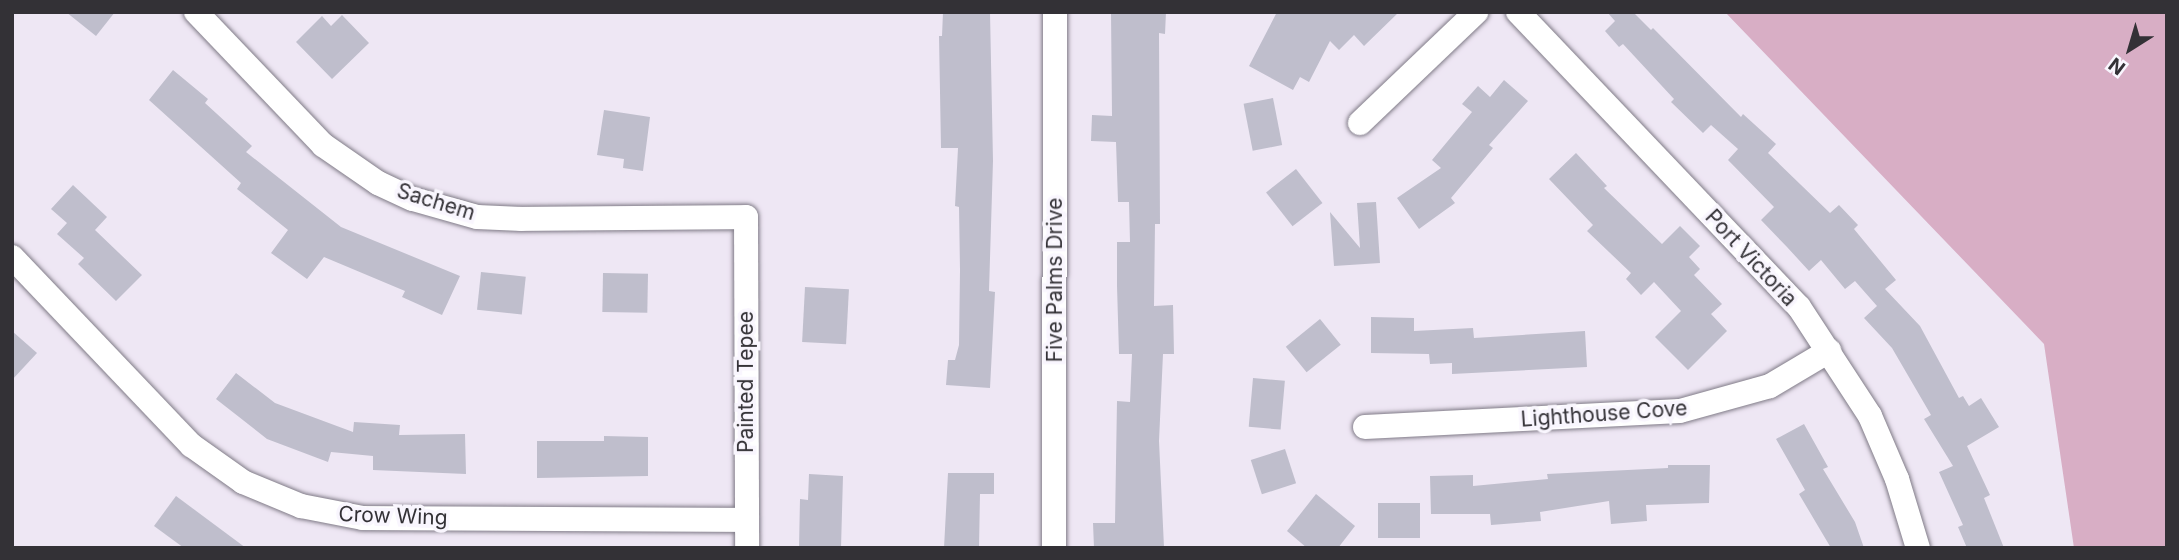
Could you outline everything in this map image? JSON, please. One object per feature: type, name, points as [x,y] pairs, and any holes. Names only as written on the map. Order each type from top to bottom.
[{"type":"street","name":"Sachem","points":[[196,12],[323,145],[378,183],[413,199],[477,217],[746,217]]},
{"type":"street","name":"Five Palms Drive","points":[[1054,548],[1055,12]]},
{"type":"street","points":[[1360,123],[1476,12]]},
{"type":"street","name":"Port Victoria","points":[[1518,12],[1799,307],[1870,416],[1897,479],[1918,548]]},
{"type":"street","name":"Painted Tepee","points":[[746,217],[747,548]]},
{"type":"street","name":"Crow Wing","points":[[12,257],[191,446],[243,482],[291,503],[363,518],[747,520]]},
{"type":"street","name":"Lighthouse Cove","points":[[1365,427],[1680,411],[1770,386],[1829,351]]},
{"type":"shaded area","points":[[1725,12],[2167,12],[2167,548],[2074,548],[2044,344]]},
{"type":"building","points":[[66,12],[115,12],[96,36]]},
{"type":"building","points":[[943,12],[990,12],[993,161],[989,291],[995,292],[990,388],[946,385],[948,360],[955,360],[959,345],[960,270],[959,207],[955,206],[958,148],[941,148],[939,36],[942,36]]},
{"type":"building","points":[[1111,12],[1166,12],[1165,34],[1159,33],[1160,224],[1155,224],[1154,306],[1173,305],[1174,354],[1163,354],[1159,441],[1164,547],[1094,548],[1093,523],[1115,523],[1117,401],[1130,402],[1132,354],[1119,354],[1117,286],[1117,242],[1130,242],[1129,202],[1118,202],[1116,142],[1091,141],[1092,115],[1112,116]]},
{"type":"building","points":[[1277,12],[1399,12],[1364,46],[1354,35],[1339,50],[1330,41],[1309,82],[1300,77],[1293,90],[1249,66]]},
{"type":"building","points":[[1607,12],[1633,12],[1651,30],[1653,28],[1741,117],[1743,114],[1776,144],[1768,153],[1830,213],[1839,205],[1858,225],[1854,229],[1896,280],[1885,289],[1920,326],[1959,398],[1963,396],[1969,406],[1981,398],[1999,427],[1967,446],[1990,495],[1984,498],[2004,548],[1967,548],[1958,527],[1963,525],[1939,472],[1953,466],[1924,419],[1931,415],[1892,348],[1864,318],[1877,306],[1855,281],[1845,289],[1821,260],[1809,271],[1761,220],[1774,207],[1728,160],[1738,149],[1711,125],[1703,133],[1671,102],[1674,99],[1623,44],[1619,47],[1605,31],[1615,21]]},
{"type":"building","points":[[342,15],[369,43],[332,79],[296,42],[322,16],[331,26]]},
{"type":"building","points":[[173,70],[208,99],[205,103],[252,146],[246,152],[341,227],[460,276],[442,315],[402,297],[405,291],[324,257],[307,279],[271,253],[288,230],[237,189],[241,183],[149,100]]},
{"type":"building","points":[[1504,80],[1528,101],[1489,145],[1493,148],[1451,198],[1455,203],[1419,229],[1397,198],[1441,168],[1432,160],[1472,112],[1462,104],[1478,86],[1490,97]]},
{"type":"building","points":[[1273,98],[1282,145],[1253,151],[1244,104]]},
{"type":"building","points":[[604,110],[650,117],[643,171],[623,168],[624,159],[597,155]]},
{"type":"building","points":[[1576,153],[1607,186],[1604,188],[1662,244],[1680,226],[1700,246],[1689,257],[1700,269],[1694,275],[1722,304],[1711,314],[1727,331],[1688,370],[1655,337],[1681,311],[1654,282],[1641,295],[1626,279],[1631,273],[1587,231],[1593,225],[1549,179]]},
{"type":"building","points":[[1296,169],[1322,203],[1293,226],[1266,192]]},
{"type":"building","points":[[73,185],[107,217],[95,230],[142,275],[116,301],[78,264],[84,258],[57,234],[67,223],[51,209]]},
{"type":"building","points":[[1376,202],[1380,263],[1334,266],[1330,212],[1360,248],[1357,203]]},
{"type":"building","points":[[481,272],[526,277],[522,314],[477,310]]},
{"type":"building","points":[[603,273],[648,274],[647,313],[602,312]]},
{"type":"building","points":[[805,287],[849,289],[846,344],[802,342]]},
{"type":"building","points":[[1371,317],[1414,318],[1414,331],[1473,328],[1474,338],[1585,331],[1587,367],[1452,374],[1452,363],[1430,364],[1429,354],[1371,353]]},
{"type":"building","points":[[1320,319],[1341,345],[1307,372],[1286,347]]},
{"type":"building","points":[[12,331],[37,353],[12,380]]},
{"type":"building","points":[[236,373],[275,403],[353,432],[354,422],[400,425],[399,435],[465,434],[466,474],[373,470],[373,456],[331,452],[328,462],[267,439],[216,399]]},
{"type":"building","points":[[1253,378],[1285,381],[1281,430],[1249,427]]},
{"type":"building","points":[[1804,424],[1828,467],[1823,469],[1855,522],[1864,548],[1831,548],[1799,494],[1805,490],[1776,439]]},
{"type":"building","points":[[604,436],[648,437],[648,476],[537,478],[537,441],[604,441]]},
{"type":"building","points":[[1285,449],[1296,483],[1262,494],[1251,460]]},
{"type":"building","points":[[1668,465],[1710,465],[1709,503],[1646,505],[1647,521],[1611,524],[1609,501],[1540,512],[1541,521],[1491,525],[1490,514],[1431,514],[1430,476],[1473,475],[1473,486],[1548,479],[1547,474],[1668,468]]},
{"type":"building","points":[[948,473],[994,473],[994,494],[980,494],[979,548],[944,548]]},
{"type":"building","points":[[809,474],[843,476],[841,548],[799,548],[800,499],[808,500]]},
{"type":"building","points":[[1316,494],[1355,526],[1338,548],[1307,548],[1287,531]]},
{"type":"building","points":[[176,496],[246,548],[184,548],[154,526]]},
{"type":"building","points":[[1378,503],[1420,503],[1420,538],[1378,538]]}]
